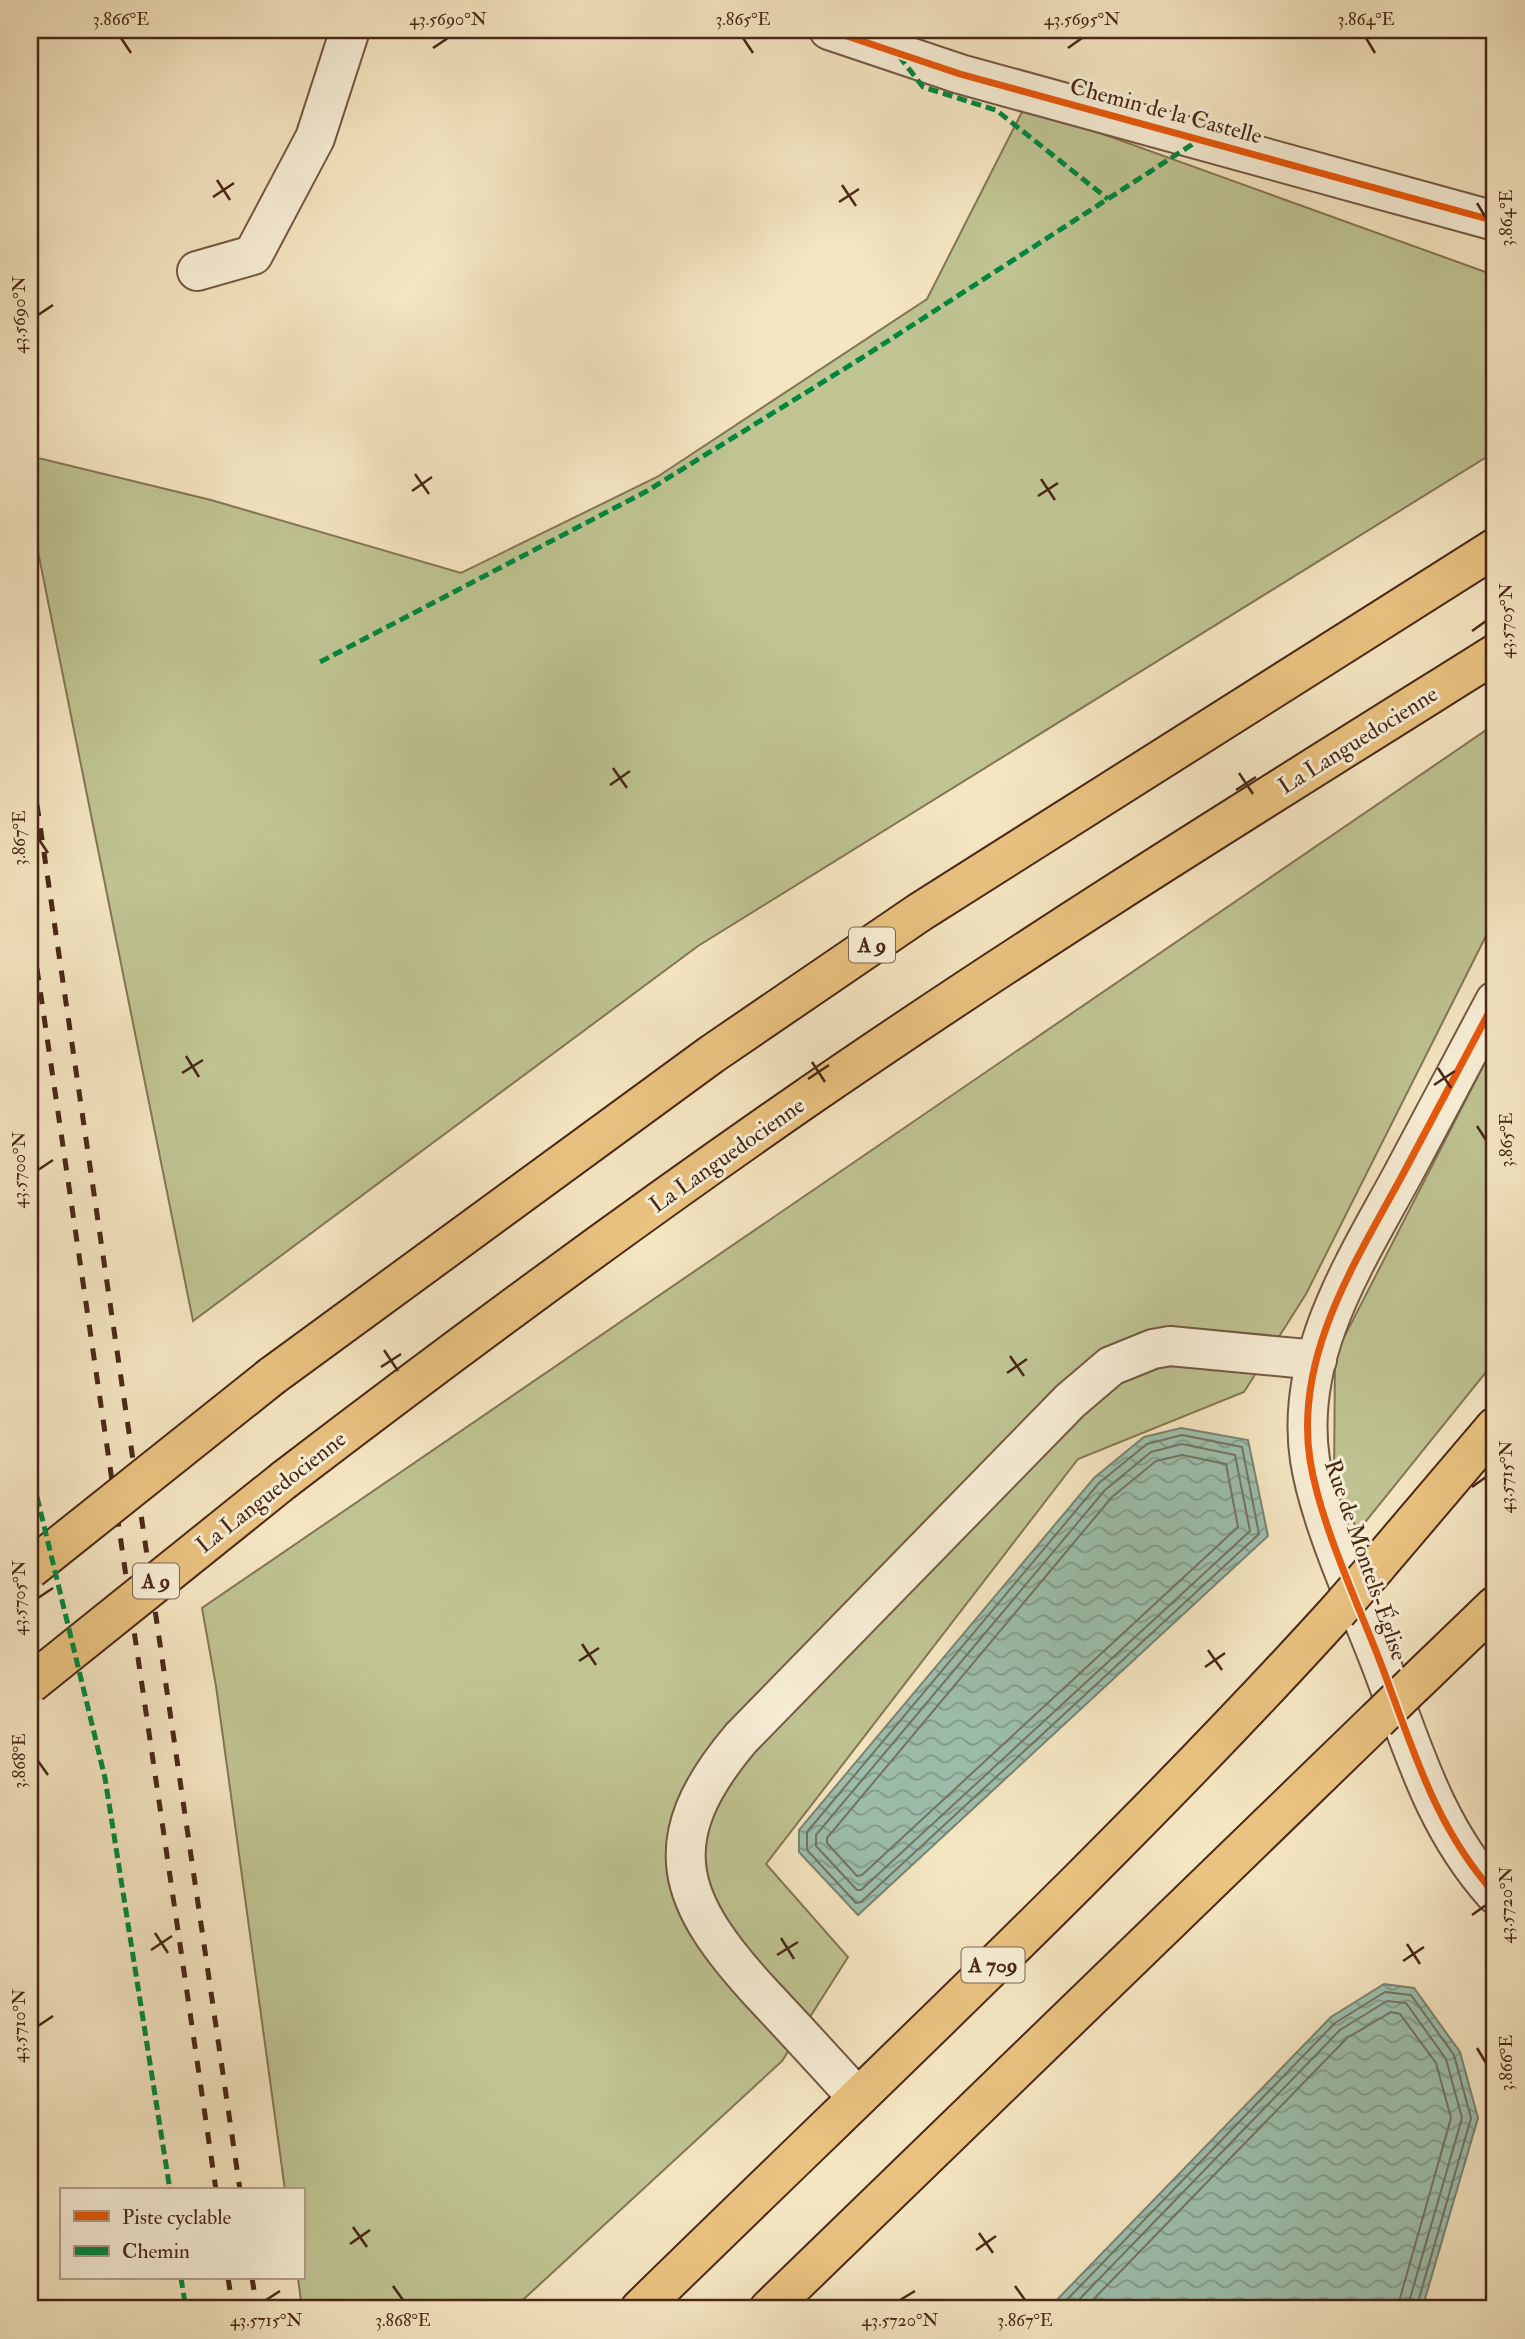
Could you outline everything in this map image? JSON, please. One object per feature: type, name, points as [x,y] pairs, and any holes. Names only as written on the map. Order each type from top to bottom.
[{"type":"highway","name":"A 9","points":[[30,1569],[272,1376],[701,1062],[920,912],[1495,548]]},
{"type":"highway","name":"La Languedocienne","points":[[30,1685],[284,1480],[438,1362],[803,1100],[1141,877],[1495,654]]},
{"type":"highway","name":"A 709","points":[[640,2309],[1131,1830],[1244,1714],[1337,1612],[1495,1427]]},
{"type":"highway","points":[[769,2309],[1495,1606]]},
{"type":"street","points":[[197,271],[253,255],[315,138],[350,30]]},
{"type":"street","name":"Chemin de la Castelle","points":[[829,30],[960,74],[1495,221]]},
{"type":"street","name":"Rue de Montels-Église","points":[[1495,1001],[1337,1296],[1317,1360],[1307,1419],[1310,1461],[1331,1532],[1436,1811],[1476,1873],[1495,1894]]},
{"type":"street","points":[[857,2096],[742,1972],[715,1940],[696,1908],[688,1882],[687,1834],[698,1797],[708,1780],[741,1738],[1029,1440],[1111,1366],[1153,1349],[1170,1346],[1317,1360]]},
{"type":"shaded area","points":[[1025,106],[1491,274],[1493,453],[698,946],[193,1321],[30,512],[30,456],[211,500],[461,573],[657,477],[927,299]]},
{"type":"shaded area","points":[[1495,724],[1495,918],[1306,1294],[1244,1392],[1078,1459],[766,1864],[848,1957],[782,2061],[513,2309],[302,2309],[298,2280],[304,2280],[304,2188],[285,2188],[216,1686],[202,1608]]},
{"type":"shaded area","points":[[1495,1043],[1495,1361],[1358,1531],[1334,1483],[1335,1355]]},
{"type":"water","points":[[1181,1428],[1248,1440],[1268,1536],[858,1915],[799,1852],[799,1830],[1094,1478],[1144,1437]]},
{"type":"water","points":[[1384,1984],[1414,1988],[1460,2052],[1478,2118],[1422,2309],[1048,2309],[1331,2017]]},
{"type":"railway","points":[[30,757],[240,2188]]},
{"type":"railway","points":[[30,921],[216,2188]]},
{"type":"railway","points":[[228,2280],[233,2309]]},
{"type":"railway","points":[[252,2280],[257,2309]]},
{"type":"marked path","points":[[899,56],[923,87],[996,110],[1108,199]]},
{"type":"marked path","points":[[320,662],[647,491],[860,359],[1199,140]]},
{"type":"marked path","points":[[30,1468],[105,1778],[170,2188]]},
{"type":"marked path","points":[[181,2280],[186,2309]]},
{"type":"cycle path","points":[[829,30],[960,74],[1495,221]]},
{"type":"cycle path","points":[[1495,1001],[1366,1241],[1333,1310],[1311,1383],[1307,1421],[1310,1460],[1322,1510],[1415,1756],[1456,1841],[1495,1894]]}]
